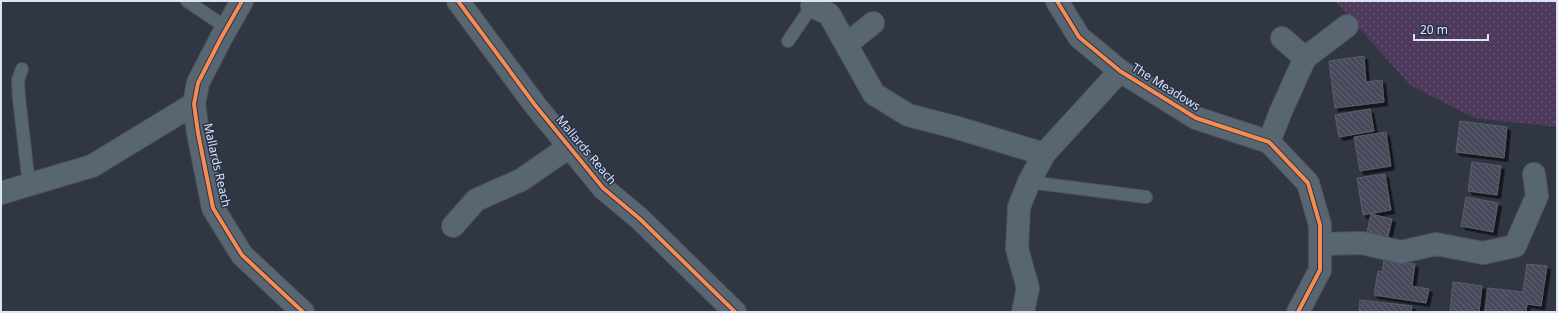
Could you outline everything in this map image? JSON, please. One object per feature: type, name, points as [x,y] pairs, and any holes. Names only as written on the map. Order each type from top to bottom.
[{"type":"street","name":"Mallards Reach","points":[[242,1],[198,83],[194,104],[213,208],[242,255],[295,309]]},
{"type":"street","name":"Mallards Reach","points":[[458,1],[535,105],[603,188],[640,219],[735,312]]},
{"type":"street","name":"The Meadows","points":[[1057,1],[1079,38],[1120,71],[1196,118],[1269,142],[1308,183],[1320,225],[1320,270],[1298,312]]},
{"type":"street","points":[[812,6],[829,14],[874,94],[908,115],[958,128],[1044,154]]},
{"type":"street","points":[[847,44],[873,23]]},
{"type":"street","points":[[1269,142],[1305,58],[1347,26]]},
{"type":"street","points":[[1282,38],[1305,58]]},
{"type":"street","name":"The Meadows","points":[[1022,312],[1028,288],[1017,249],[1019,206],[1029,182],[1044,154],[1120,71]]},
{"type":"street","points":[[2,196],[30,185],[92,166],[194,104]]},
{"type":"street","name":"Mallards Reach","points":[[453,226],[476,200],[521,180],[569,147]]},
{"type":"street","points":[[1320,244],[1362,243],[1402,252],[1436,244],[1483,253],[1515,246],[1537,196],[1534,174]]},
{"type":"lane","points":[[187,1],[227,28]]},
{"type":"lane","points":[[788,41],[812,6]]},
{"type":"lane","points":[[22,69],[18,80],[19,98],[30,185]]},
{"type":"lane","points":[[1029,182],[1146,197]]},
{"type":"shaded area","points":[[1335,1],[1557,1],[1557,127],[1474,118],[1410,85]]},
{"type":"building","points":[[1364,56],[1366,82],[1382,80],[1384,102],[1335,108],[1329,61]]},
{"type":"building","points":[[1370,109],[1374,131],[1339,137],[1335,115]]},
{"type":"building","points":[[1460,121],[1507,127],[1504,158],[1456,152]]},
{"type":"building","points":[[1386,132],[1391,166],[1360,171],[1354,137]]},
{"type":"building","points":[[1472,162],[1501,166],[1497,195],[1468,191]]},
{"type":"building","points":[[1385,174],[1391,210],[1363,215],[1357,178]]},
{"type":"building","points":[[1466,197],[1498,203],[1493,232],[1461,226]]},
{"type":"building","points":[[1371,214],[1392,219],[1387,241],[1366,236]]},
{"type":"building","points":[[1384,260],[1415,264],[1412,286],[1429,289],[1426,303],[1374,295],[1378,271],[1382,272]]},
{"type":"building","points":[[1527,264],[1547,266],[1541,306],[1527,304],[1526,312],[1485,312],[1488,288],[1523,292]]},
{"type":"building","points":[[1453,282],[1482,286],[1479,312],[1450,312]]},
{"type":"building","points":[[1360,300],[1412,306],[1411,312],[1359,312]]},
{"type":"cycle path","points":[[242,1],[198,83],[194,104],[198,133],[213,208],[242,255],[303,312]]},
{"type":"cycle path","points":[[458,1],[535,105],[603,188],[640,219],[735,312]]},
{"type":"cycle path","points":[[1057,1],[1079,37],[1120,71],[1196,118],[1269,142],[1308,183],[1320,225],[1320,270],[1298,312]]}]
